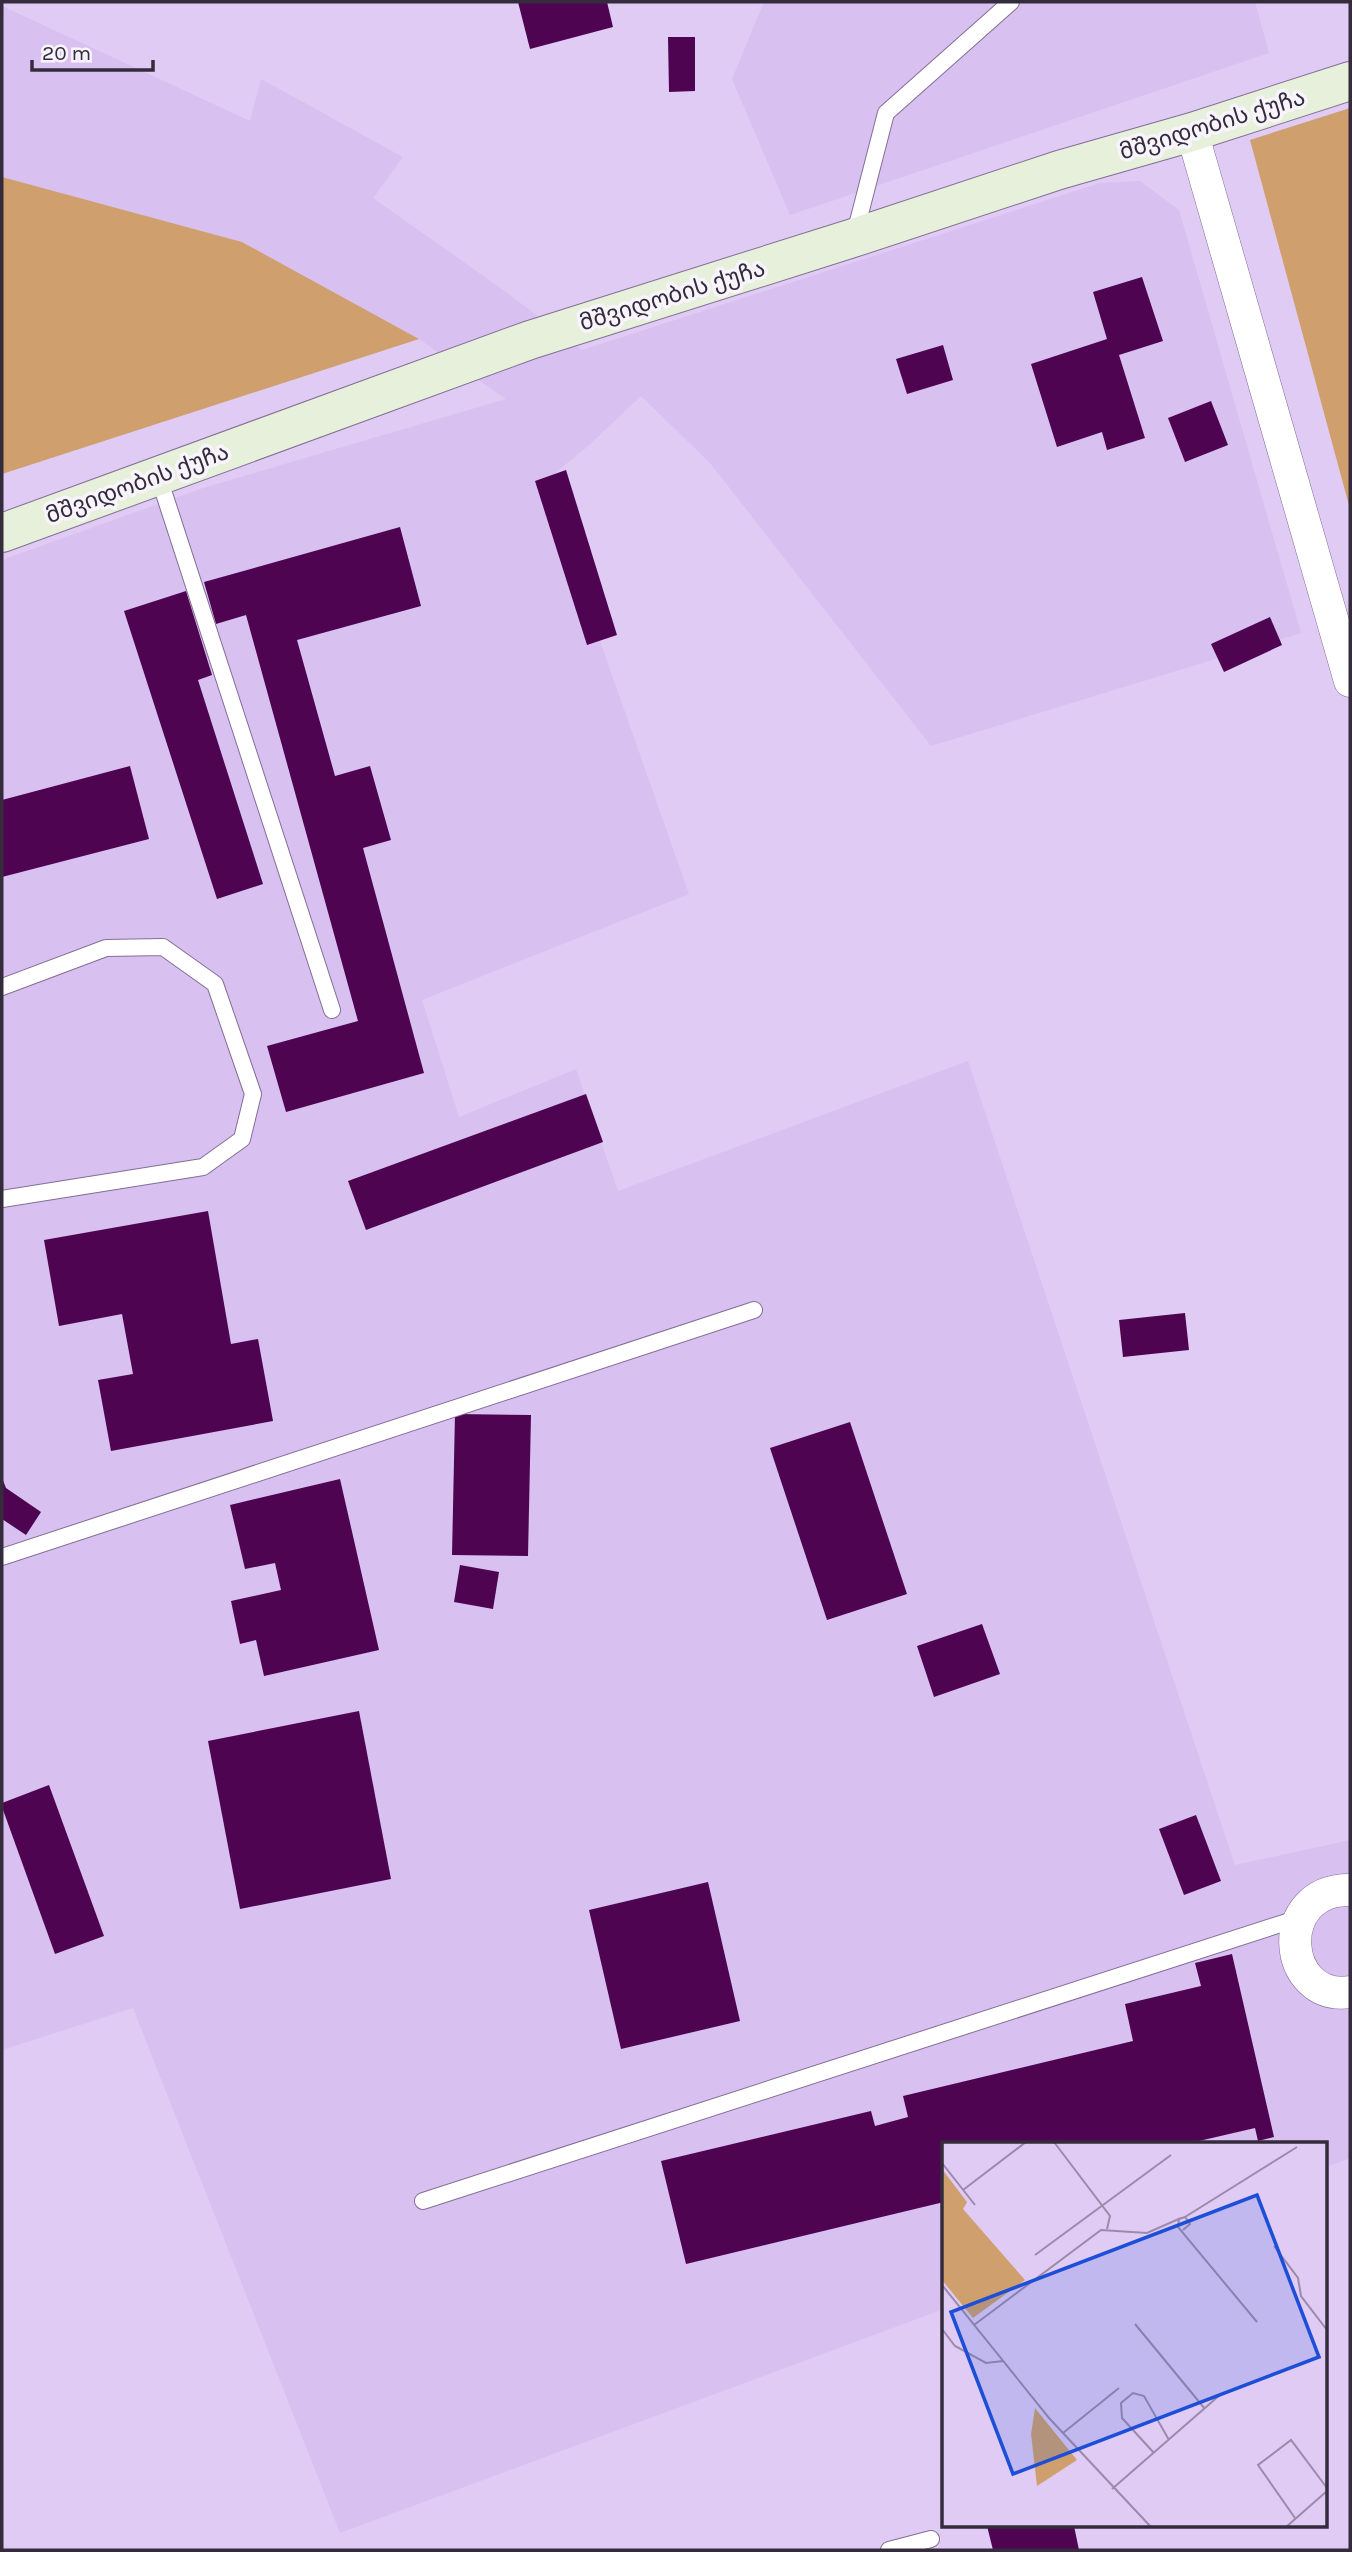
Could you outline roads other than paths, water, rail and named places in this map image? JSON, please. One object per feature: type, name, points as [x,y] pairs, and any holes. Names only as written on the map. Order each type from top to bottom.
[{"type":"main road","name":"მშვიდობის ქუჩა","points":[[2,533],[530,340],[1059,170],[1192,132],[1350,81]]},
{"type":"street","points":[[1192,132],[1350,681]]},
{"type":"street","points":[[1350,1890],[1338,1890],[1322,1895],[1308,1905],[1299,1918],[1294,1934],[1294,1950],[1300,1967],[1311,1980],[1327,1989],[1350,1992]]},
{"type":"lane","points":[[853,238],[886,113],[1011,2]]},
{"type":"lane","points":[[158,475],[332,1010]]},
{"type":"lane","points":[[2,987],[106,948],[163,947],[215,984],[253,1094],[242,1139],[203,1167],[2,1199]]},
{"type":"lane","points":[[2,1557],[754,1310]]},
{"type":"lane","points":[[423,2201],[1299,1918]]},
{"type":"lane","points":[[889,2550],[931,2539]]}]
